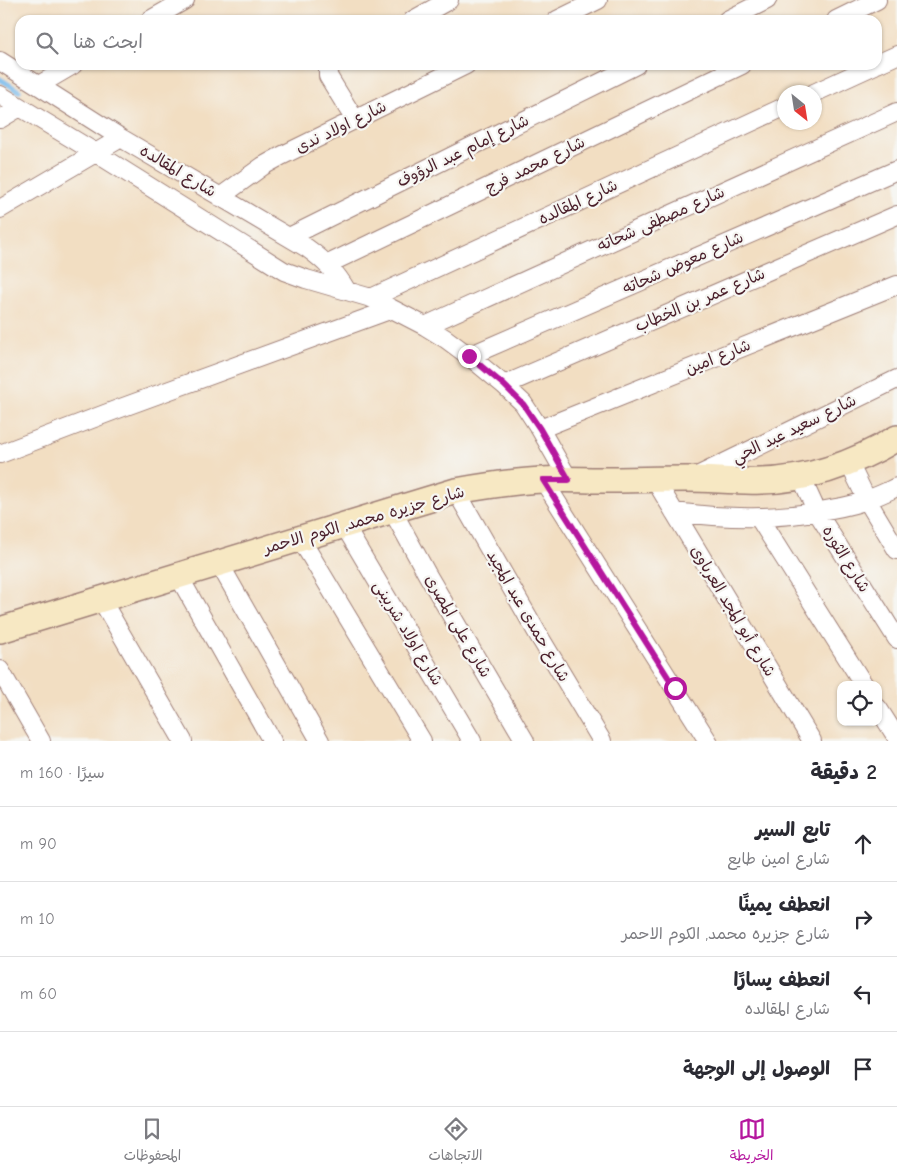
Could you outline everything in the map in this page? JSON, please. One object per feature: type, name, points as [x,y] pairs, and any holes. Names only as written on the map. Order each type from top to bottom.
[{"type":"street","points":[[159,15],[185,0]]},
{"type":"street","points":[[422,15],[449,0]]},
{"type":"street","points":[[567,15],[598,0]]},
{"type":"street","points":[[737,15],[767,0]]},
{"type":"street","points":[[846,15],[877,0]]},
{"type":"street","points":[[882,61],[897,55]]},
{"type":"street","name":"شارع المقالده","points":[[0,61],[121,138],[307,248],[328,264],[347,291]]},
{"type":"street","points":[[39,85],[64,70]]},
{"type":"street","points":[[329,70],[328,76],[356,120]]},
{"type":"street","name":"شارع اولاد ندى","points":[[220,197],[281,156],[456,70]]},
{"type":"street","name":"شارع إمام عبد الرؤوف","points":[[289,237],[626,70]]},
{"type":"street","name":"شارع محمد فرج","points":[[328,264],[732,70]]},
{"type":"street","points":[[822,89],[863,70]]},
{"type":"street","name":"شارع المقالده","points":[[0,95],[284,271],[371,298],[446,339],[504,385],[523,404],[540,429],[569,480]]},
{"type":"street","points":[[0,119],[20,107]]},
{"type":"street","name":"شارع المقالده","points":[[371,298],[777,110]]},
{"type":"street","name":"شارع مصطفى شحاته","points":[[425,326],[897,112]]},
{"type":"street","points":[[0,209],[121,138]]},
{"type":"street","name":"شارع معوض شحاته","points":[[469,356],[897,170]]},
{"type":"street","name":"شارع عمر بن الخطاب","points":[[504,385],[897,215]]},
{"type":"street","name":"شارع امين","points":[[540,429],[897,285]]},
{"type":"street","points":[[0,454],[118,408],[392,309]]},
{"type":"street","name":"شارع سعيد عبد الحي","points":[[690,479],[897,379]]},
{"type":"street","name":"شارع جزيره محمد, الكوم الاحمر","points":[[0,630],[456,491],[514,482],[543,480],[690,479],[760,481],[801,477],[849,463],[874,452],[897,438]]},
{"type":"street","points":[[849,463],[867,500],[897,550]]},
{"type":"street","name":"شارع الثوره","points":[[801,477],[817,512],[897,639]]},
{"type":"street","points":[[543,480],[708,741]]},
{"type":"street","name":"شارع أبو المجد العرباوى","points":[[656,480],[812,741]]},
{"type":"street","points":[[674,512],[705,516],[759,518],[790,516],[817,512],[867,500],[897,487]]},
{"type":"street","name":"شارع حمدى عبد المجيد","points":[[456,491],[602,741]]},
{"type":"street","name":"شارع على المصرى","points":[[392,510],[525,741]]},
{"type":"street","points":[[759,518],[861,681]]},
{"type":"street","name":"شارع اولاد شربينى","points":[[344,525],[472,741]]},
{"type":"street","points":[[300,538],[422,741]]},
{"type":"street","points":[[219,563],[320,741]]},
{"type":"street","points":[[178,575],[272,741]]},
{"type":"street","points":[[101,599],[183,741]]},
{"type":"street","points":[[0,670],[41,741]]},
{"type":"street","points":[[882,714],[897,738]]},
{"type":"waterway","points":[[0,79],[19,91]]},
{"type":"route","points":[[469,356],[504,385],[523,404],[540,429],[569,480],[543,480],[675,688]]}]
